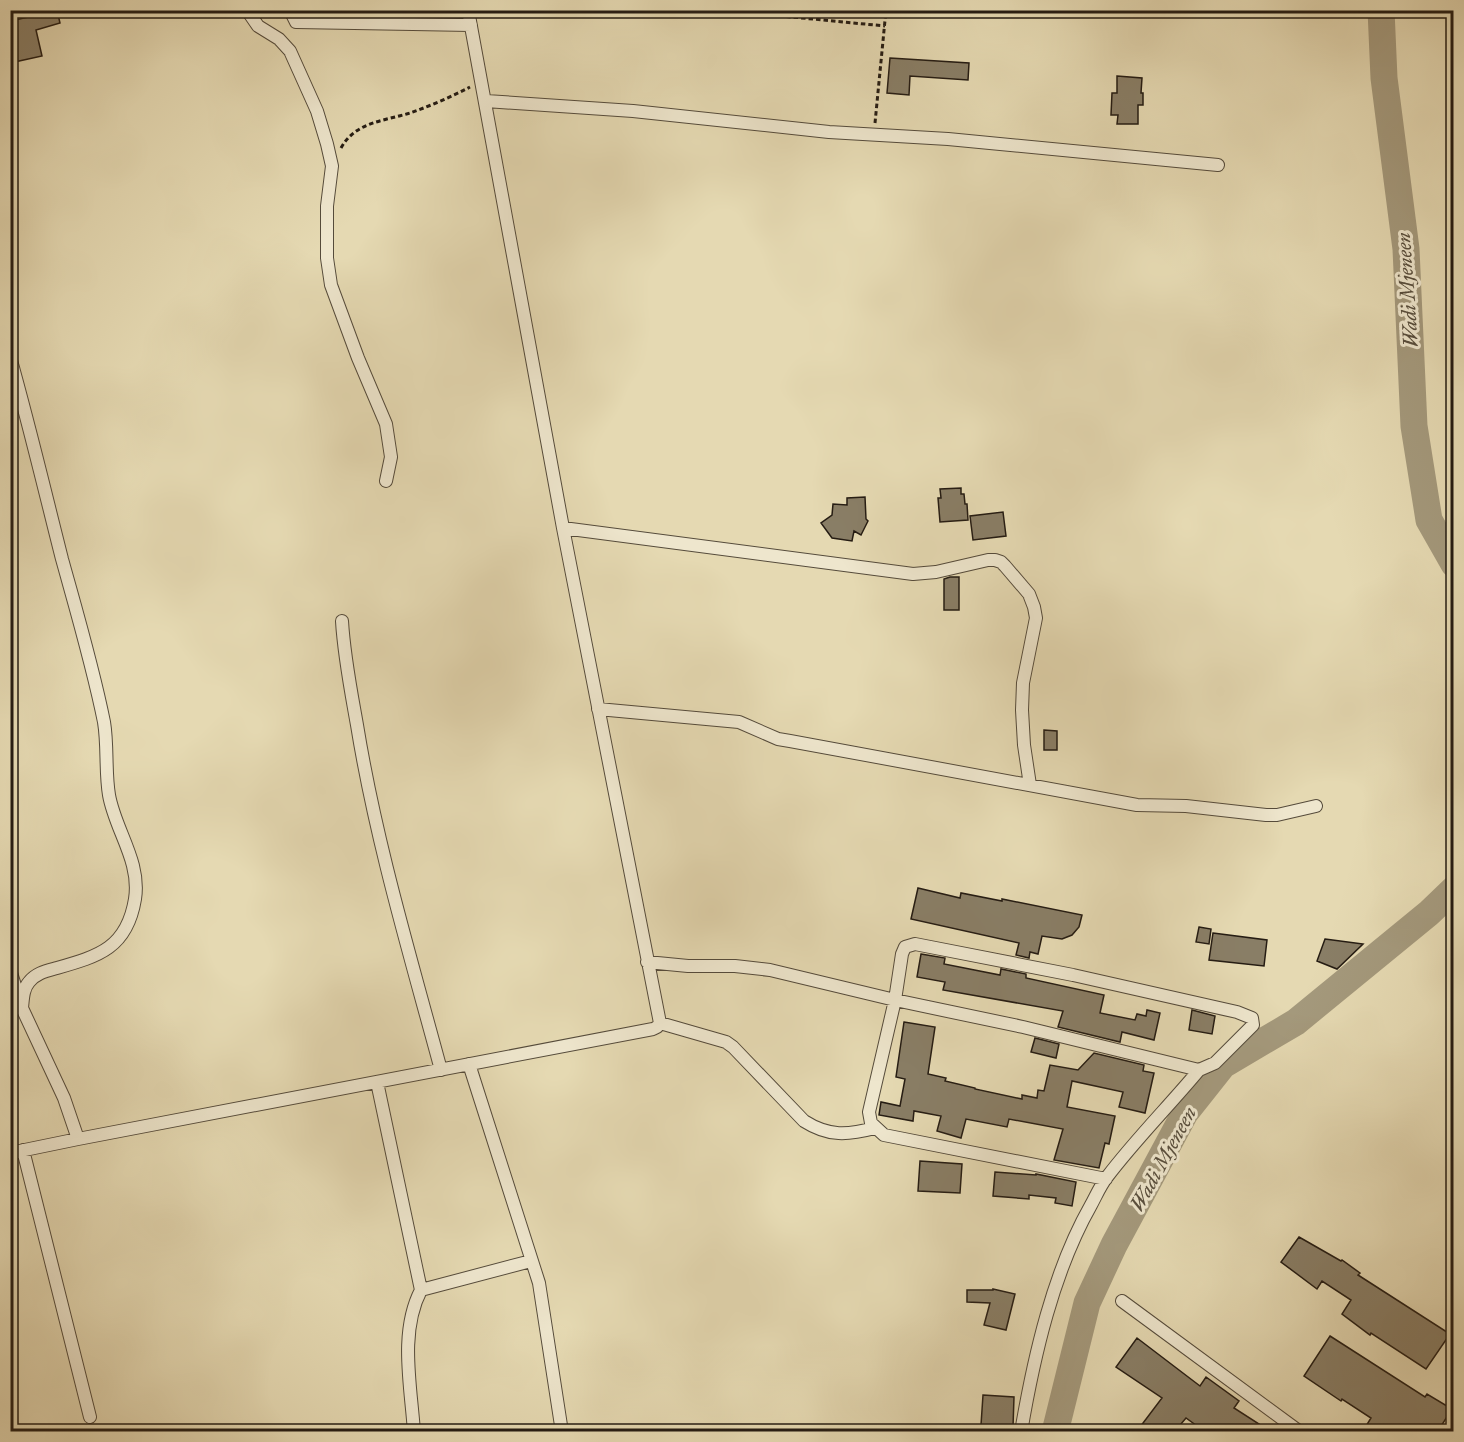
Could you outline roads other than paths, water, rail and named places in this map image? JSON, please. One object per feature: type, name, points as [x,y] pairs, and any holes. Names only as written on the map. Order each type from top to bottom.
[{"type":"street","points":[[247,10],[258,26],[279,39],[290,51],[317,111],[327,144],[332,166],[327,206],[327,248],[331,285],[358,358],[387,424],[390,457],[386,481]]},
{"type":"street","points":[[290,10],[296,22],[471,25]]},
{"type":"street","points":[[468,10],[562,528],[660,1023]]},
{"type":"street","points":[[486,101],[633,111],[829,132],[874,134],[1218,165]]},
{"type":"street","points":[[10,357],[104,724],[109,794],[132,859],[136,887],[131,915],[120,938],[106,951],[40,973],[33,978],[25,988],[22,1008]]},
{"type":"street","points":[[562,528],[913,574],[936,572],[988,560],[1001,562],[1026,590],[1034,607],[1036,618],[1022,697],[1023,745],[1030,785]]},
{"type":"street","points":[[342,621],[345,654],[367,788],[386,870],[441,1070]]},
{"type":"street","points":[[598,709],[739,722],[778,739],[1137,805],[1186,806],[1266,815],[1316,806]]},
{"type":"street","points":[[1021,1431],[1030,1380],[1066,1257],[1083,1218],[1106,1179],[1200,1070],[1215,1063],[1253,1025],[1252,1018],[1214,1007],[1094,980],[915,944],[904,946],[868,1112],[871,1124],[884,1135],[1106,1179]]},
{"type":"street","points":[[647,962],[770,970],[1200,1070]]},
{"type":"street","points":[[10,970],[22,1008],[64,1098],[78,1139]]},
{"type":"street","points":[[90,1416],[17,1152],[653,1029],[660,1023]]},
{"type":"street","points":[[660,1023],[726,1042],[734,1047],[804,1121],[813,1127],[841,1134],[875,1128]]},
{"type":"street","points":[[469,1064],[539,1283],[562,1431]]},
{"type":"street","points":[[377,1082],[421,1290],[412,1313],[408,1344],[414,1431]]},
{"type":"street","points":[[421,1290],[531,1261]]},
{"type":"street","points":[[1122,1302],[1300,1431]]},
{"type":"street","points":[[1450,1431],[1454,1426]]},
{"type":"waterway","name":"Wadi Mjeneen","points":[[1381,10],[1384,78],[1406,249],[1414,426],[1429,520],[1454,564]]},
{"type":"waterway","name":"Wadi Mjeneen","points":[[1055,1432],[1087,1303],[1114,1245],[1185,1113],[1223,1065],[1296,1022],[1429,913],[1454,889]]}]
